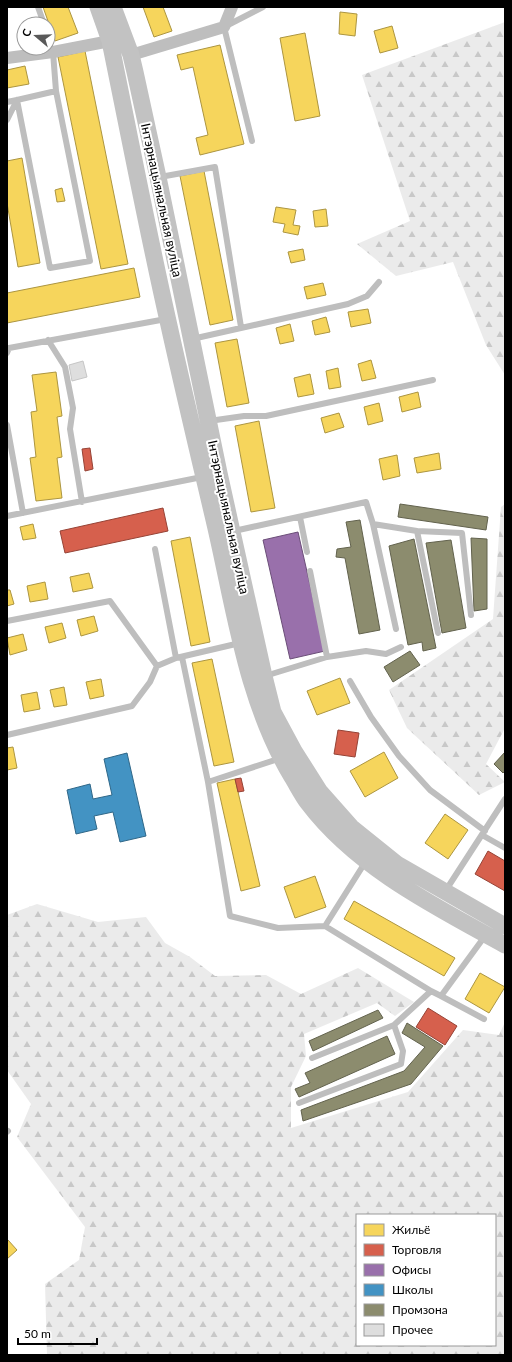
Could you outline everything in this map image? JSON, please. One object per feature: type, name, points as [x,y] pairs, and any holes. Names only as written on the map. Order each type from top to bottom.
[{"type":"main road","name":"Інтэрнацыянальная вуліца","points":[[98,7],[110,40],[167,319],[204,477],[240,643],[265,723],[281,758],[307,803],[339,838],[385,875],[427,901],[505,945]]},
{"type":"main road","name":"Інтэрнацыянальная вуліца","points":[[114,7],[131,55],[158,177],[219,473],[273,712],[294,751],[320,792],[351,827],[397,864],[505,926]]},
{"type":"street","points":[[131,55],[224,27],[232,7]]},
{"type":"street","points":[[56,51],[110,40]]},
{"type":"street","points":[[7,58],[22,56]]},
{"type":"lane","points":[[252,141],[224,27],[263,7]]},
{"type":"lane","points":[[17,100],[50,268],[90,261],[56,91],[53,56]]},
{"type":"lane","points":[[7,102],[56,91]]},
{"type":"lane","points":[[7,120],[17,100]]},
{"type":"lane","points":[[158,177],[215,167],[241,327]]},
{"type":"lane","points":[[192,339],[348,304],[367,296],[379,282]]},
{"type":"lane","points":[[8,349],[48,340],[167,319]]},
{"type":"lane","points":[[48,340],[65,366],[73,408],[70,429],[82,502]]},
{"type":"lane","points":[[209,421],[244,416],[266,416],[433,380]]},
{"type":"lane","points":[[7,425],[23,513]]},
{"type":"lane","name":"Інтэрнацыянальная вуліца","points":[[7,516],[204,477]]},
{"type":"lane","points":[[232,532],[366,502],[373,524],[396,629]]},
{"type":"lane","points":[[300,517],[307,552]]},
{"type":"lane","points":[[373,524],[417,531],[462,533],[471,615]]},
{"type":"lane","points":[[417,531],[438,633]]},
{"type":"lane","points":[[155,550],[208,782],[230,916],[278,928],[325,926],[431,991],[484,1019]]},
{"type":"lane","points":[[310,571],[327,657]]},
{"type":"lane","points":[[7,621],[110,601],[157,666]]},
{"type":"lane","points":[[8,734],[132,706],[150,682],[157,666],[179,658],[240,643]]},
{"type":"lane","points":[[264,676],[327,657],[366,650],[386,654],[401,647]]},
{"type":"lane","points":[[350,681],[371,717],[399,756],[430,790],[505,848]]},
{"type":"lane","points":[[208,782],[281,758]]},
{"type":"lane","points":[[446,891],[503,806],[505,799]]},
{"type":"lane","points":[[325,926],[366,860]]},
{"type":"lane","points":[[441,996],[486,935]]},
{"type":"lane","points":[[312,1058],[394,1025],[431,991]]},
{"type":"lane","points":[[299,1103],[400,1064],[403,1051],[394,1025]]},
{"type":"green space","points":[[505,22],[505,375],[486,345],[453,262],[396,276],[357,244],[410,221],[362,75]]},
{"type":"green space","points":[[505,504],[505,728],[486,764],[505,782],[479,795],[407,728],[389,690],[493,619],[501,507]]},
{"type":"green space","points":[[37,904],[98,922],[146,917],[165,943],[190,957],[215,976],[266,975],[301,994],[358,968],[414,1002],[395,1016],[377,1003],[304,1034],[306,1056],[291,1087],[291,1128],[408,1092],[463,1030],[499,1035],[505,1022],[505,1355],[47,1355],[45,1284],[79,1260],[85,1227],[17,1137],[31,1104],[7,1070],[7,915]]},
{"type":"building: Жильё","points":[[43,7],[68,7],[78,33],[56,41],[56,16],[46,16]]},
{"type":"building: Жильё","points":[[143,7],[163,7],[172,31],[154,37]]},
{"type":"building: Жильё","points":[[340,12],[357,14],[355,36],[339,34]]},
{"type":"building: Жильё","points":[[392,26],[398,48],[380,53],[374,31]]},
{"type":"building: Жильё","points":[[305,33],[320,116],[295,121],[280,38]]},
{"type":"building: Жильё","points":[[220,45],[244,144],[200,155],[196,138],[208,135],[193,67],[181,70],[177,55]]},
{"type":"building: Жильё","points":[[85,51],[128,264],[101,269],[58,57]]},
{"type":"building: Жильё","points":[[25,66],[29,84],[7,88],[7,70]]},
{"type":"building: Жильё","points":[[22,158],[40,263],[18,267],[7,203],[7,161]]},
{"type":"building: Жильё","points":[[204,171],[233,320],[210,325],[180,176]]},
{"type":"building: Жильё","points":[[62,188],[65,201],[57,202],[55,190]]},
{"type":"building: Жильё","points":[[276,207],[296,210],[293,225],[300,226],[298,235],[283,232],[285,224],[273,222]]},
{"type":"building: Жильё","points":[[326,209],[328,226],[315,227],[313,211]]},
{"type":"building: Жильё","points":[[303,249],[305,260],[291,263],[288,252]]},
{"type":"building: Жильё","points":[[134,268],[140,297],[7,323],[7,293]]},
{"type":"building: Жильё","points":[[323,283],[326,295],[307,299],[304,287]]},
{"type":"building: Жильё","points":[[368,309],[371,323],[351,327],[348,312]]},
{"type":"building: Жильё","points":[[326,317],[330,332],[315,335],[312,321]]},
{"type":"building: Жильё","points":[[290,324],[294,341],[280,344],[276,328]]},
{"type":"building: Жильё","points":[[237,339],[249,403],[227,407],[215,343]]},
{"type":"building: Жильё","points":[[371,360],[376,378],[362,381],[358,364]]},
{"type":"building: Жильё","points":[[338,368],[341,387],[329,389],[326,371]]},
{"type":"building: Жильё","points":[[56,372],[62,416],[57,417],[62,457],[57,458],[62,498],[36,501],[30,458],[36,457],[31,412],[37,411],[32,375]]},
{"type":"building: Жильё","points":[[310,374],[314,394],[298,397],[294,378]]},
{"type":"building: Жильё","points":[[418,392],[421,407],[402,412],[399,397]]},
{"type":"building: Жильё","points":[[379,403],[383,421],[368,425],[364,407]]},
{"type":"building: Жильё","points":[[339,413],[344,427],[325,433],[321,418]]},
{"type":"building: Жильё","points":[[259,421],[275,508],[251,512],[235,426]]},
{"type":"building: Жильё","points":[[439,453],[441,469],[417,473],[414,458]]},
{"type":"building: Жильё","points":[[397,455],[400,476],[383,480],[379,459]]},
{"type":"building: Жильё","points":[[33,524],[36,538],[23,540],[20,527]]},
{"type":"building: Жильё","points":[[190,537],[210,642],[191,646],[171,541]]},
{"type":"building: Жильё","points":[[89,573],[93,588],[73,592],[70,577]]},
{"type":"building: Жильё","points":[[45,582],[48,599],[30,602],[27,586]]},
{"type":"building: Жильё","points":[[7,590],[10,590],[14,604],[7,606]]},
{"type":"building: Жильё","points":[[94,616],[98,631],[81,636],[77,620]]},
{"type":"building: Жильё","points":[[62,623],[66,638],[49,643],[45,627]]},
{"type":"building: Жильё","points":[[23,634],[27,650],[10,655],[7,638]]},
{"type":"building: Жильё","points":[[212,659],[234,762],[214,766],[192,663]]},
{"type":"building: Жильё","points":[[340,678],[350,703],[317,715],[307,691]]},
{"type":"building: Жильё","points":[[101,679],[104,696],[90,699],[86,682]]},
{"type":"building: Жильё","points":[[64,687],[67,705],[54,707],[50,690]]},
{"type":"building: Жильё","points":[[37,692],[40,709],[24,712],[21,695]]},
{"type":"building: Жильё","points":[[13,747],[17,768],[7,770],[7,748]]},
{"type":"building: Жильё","points":[[384,752],[398,778],[365,797],[350,771]]},
{"type":"building: Жильё","points":[[235,779],[260,886],[241,891],[217,783]]},
{"type":"building: Жильё","points":[[445,814],[468,830],[448,859],[425,843]]},
{"type":"building: Жильё","points":[[315,876],[326,907],[295,918],[284,887]]},
{"type":"building: Жильё","points":[[354,901],[455,958],[444,976],[344,919]]},
{"type":"building: Жильё","points":[[480,973],[505,987],[489,1013],[465,999]]},
{"type":"building: Жильё","points":[[8,1240],[17,1250],[7,1259],[7,1241]]},
{"type":"building: Торговля","points":[[90,448],[93,469],[85,471],[82,449]]},
{"type":"building: Торговля","points":[[163,508],[168,531],[65,553],[60,531]]},
{"type":"building: Торговля","points":[[338,730],[359,733],[355,757],[334,754]]},
{"type":"building: Торговля","points":[[241,778],[244,791],[238,792],[235,779]]},
{"type":"building: Торговля","points":[[488,851],[505,861],[505,891],[475,874]]},
{"type":"building: Торговля","points":[[428,1008],[457,1026],[445,1045],[416,1027]]},
{"type":"building: Офисы","points":[[298,532],[325,651],[290,659],[263,540]]},
{"type":"building: Школы","points":[[127,753],[146,836],[120,842],[113,812],[94,816],[97,829],[76,834],[67,790],[90,784],[93,799],[112,795],[104,759]]},
{"type":"building: Промзона","points":[[400,504],[488,517],[486,530],[398,517]]},
{"type":"building: Промзона","points":[[360,520],[380,630],[359,634],[345,558],[336,557],[337,549],[351,547],[346,522]]},
{"type":"building: Промзона","points":[[471,538],[487,539],[487,609],[474,611]]},
{"type":"building: Промзона","points":[[414,539],[436,648],[423,651],[422,642],[408,645],[389,546]]},
{"type":"building: Промзона","points":[[451,540],[466,628],[442,633],[426,543]]},
{"type":"building: Промзона","points":[[410,651],[420,665],[393,682],[384,667]]},
{"type":"building: Промзона","points":[[505,752],[505,771],[503,773],[494,764]]},
{"type":"building: Промзона","points":[[378,1010],[383,1018],[313,1051],[309,1041]]},
{"type":"building: Промзона","points":[[407,1023],[443,1046],[411,1084],[303,1121],[301,1110],[404,1071],[425,1047],[402,1033]]},
{"type":"building: Промзона","points":[[387,1036],[395,1054],[299,1097],[295,1089],[310,1083],[305,1073]]},
{"type":"building: Прочее","points":[[83,361],[87,377],[72,381],[69,365]]}]
